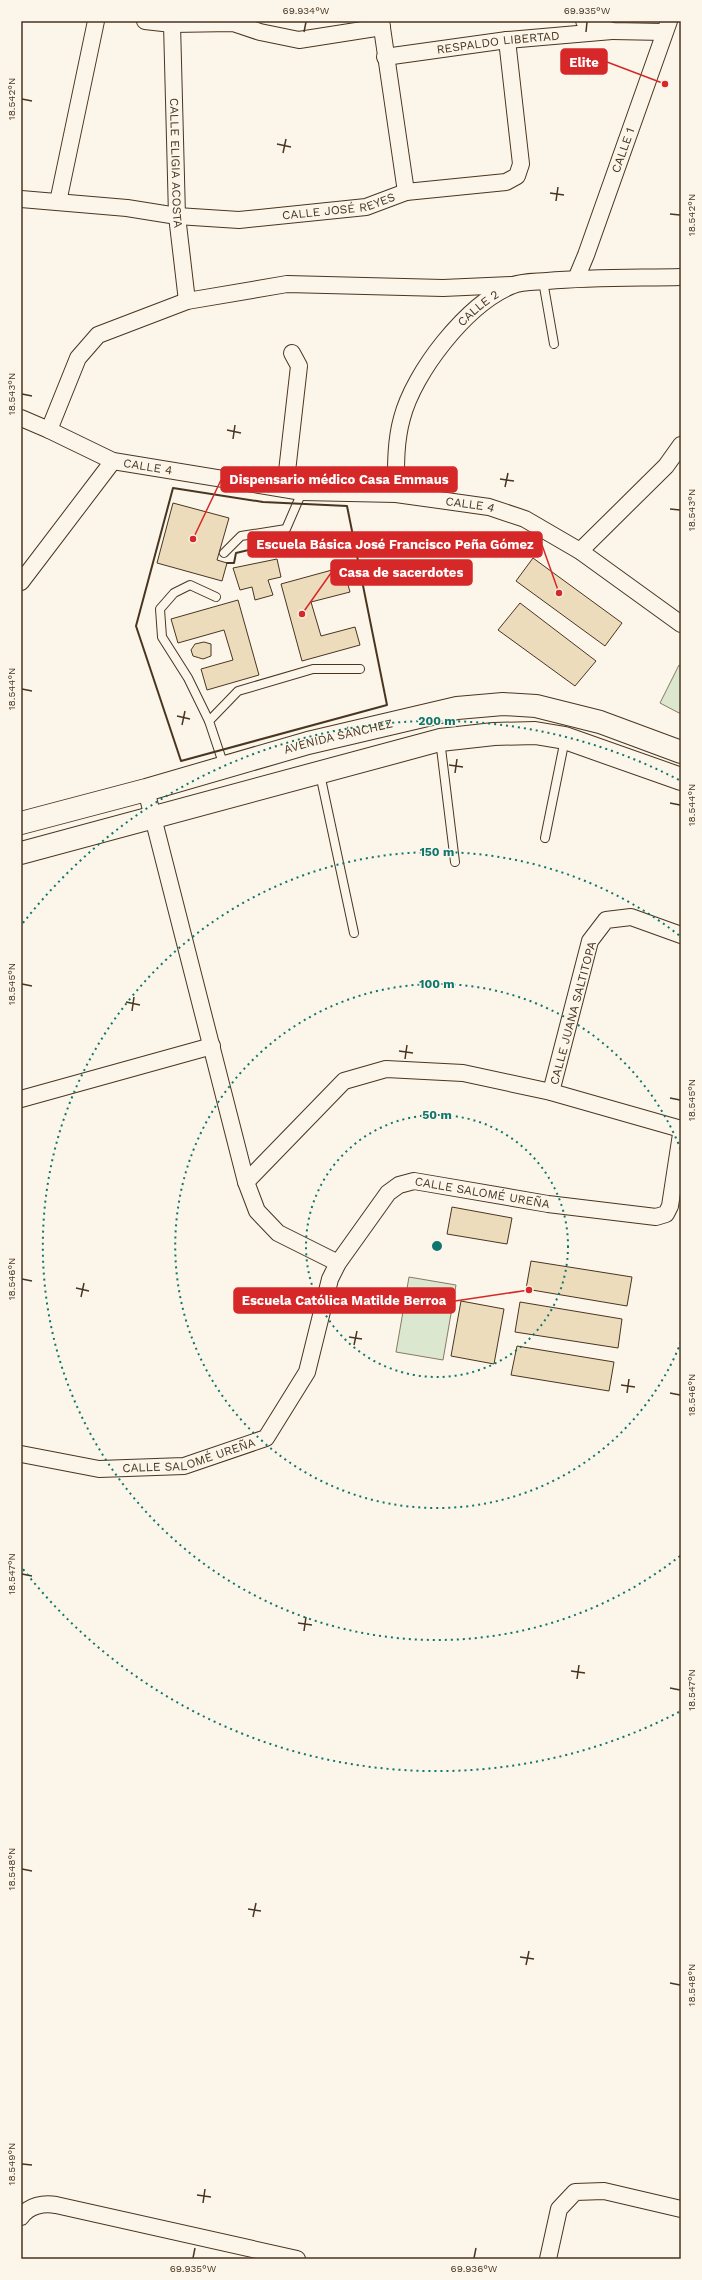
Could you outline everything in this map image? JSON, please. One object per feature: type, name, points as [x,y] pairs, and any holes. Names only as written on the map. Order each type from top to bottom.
[{"type":"street","points":[[58,202],[96,21]]},
{"type":"street","points":[[145,21],[172,24],[233,23],[260,32],[299,40],[381,24],[406,192]]},
{"type":"street","points":[[584,21],[612,31],[666,26]]},
{"type":"street","name":"CALLE ELIGIA ACOSTA","points":[[172,24],[177,216],[187,301]]},
{"type":"street","name":"CALLE 1","points":[[576,279],[586,255],[666,26]]},
{"type":"street","name":"RESPALDO LIBERTAD","points":[[385,57],[508,40],[612,31]]},
{"type":"street","name":"CALLE JOSÉ REYES","points":[[21,199],[127,208],[177,216],[239,220],[366,207],[406,192],[506,182],[517,176],[521,164],[508,40]]},
{"type":"street","name":"CALLE 2","points":[[396,494],[398,438],[410,396],[421,375],[463,322],[488,300],[512,285],[576,279],[681,277]]},
{"type":"street","points":[[50,430],[78,358],[98,335],[187,301],[287,284],[443,288],[512,285]]},
{"type":"street","points":[[285,489],[299,366],[292,354]]},
{"type":"street","name":"CALLE 4","points":[[21,418],[50,430],[113,461],[302,492],[396,494],[489,507],[525,519],[580,551],[681,624]]},
{"type":"street","points":[[580,551],[666,466],[681,444]]},
{"type":"street","points":[[21,582],[113,461]]},
{"type":"street","name":"AVENIDA SÁNCHEZ","points":[[21,823],[225,768],[308,743],[458,708],[503,704],[536,706],[600,722],[681,752]]},
{"type":"street","points":[[21,852],[153,818],[319,771],[440,740],[494,734],[535,733],[565,738],[681,779]]},
{"type":"street","points":[[308,743],[319,771]]},
{"type":"street","points":[[146,790],[246,1182],[257,1211],[278,1233],[338,1263]]},
{"type":"street","name":"CALLE JUANA SALTITOPA","points":[[551,1092],[590,941],[606,920],[631,917],[681,935]]},
{"type":"street","points":[[21,1099],[212,1046]]},
{"type":"street","points":[[246,1182],[344,1081],[386,1069],[463,1073],[551,1092],[681,1129]]},
{"type":"street","name":"CALLE SALOMÉ UREÑA","points":[[21,1454],[99,1469],[184,1466],[266,1438],[307,1372],[330,1279],[338,1263],[388,1193],[399,1185],[414,1181],[548,1204],[656,1217],[666,1214],[678,1186],[681,1134]]},
{"type":"street","points":[[548,2259],[560,2210],[575,2192],[604,2191],[681,2209]]},
{"type":"street","points":[[21,2217],[24,2213],[42,2203],[56,2205],[296,2259]]},
{"type":"lane","points":[[543,282],[554,344]]},
{"type":"lane","points":[[224,553],[241,536],[286,529],[302,492]]},
{"type":"lane","points":[[216,598],[190,585],[174,593],[160,609],[162,637],[188,678],[209,721],[225,768]]},
{"type":"lane","points":[[209,721],[238,691],[313,669],[360,670]]},
{"type":"lane","points":[[545,838],[565,738]]},
{"type":"lane","points":[[440,740],[455,862]]},
{"type":"lane","points":[[319,771],[354,934]]},
{"type":"green space","points":[[679,665],[681,666],[681,714],[660,703]]},
{"type":"green space","points":[[409,1277],[456,1285],[443,1360],[396,1352]]},
{"type":"building","points":[[173,503],[229,518],[217,560],[227,563],[222,581],[157,563]]},
{"type":"building","points":[[533,558],[622,623],[605,646],[516,581]]},
{"type":"building","points":[[277,559],[281,577],[268,580],[273,595],[255,600],[252,587],[240,590],[233,568]]},
{"type":"building","points":[[343,567],[350,592],[311,602],[321,636],[355,627],[360,645],[302,661],[281,584]]},
{"type":"building","points":[[238,600],[259,675],[207,690],[201,669],[233,660],[224,630],[178,643],[171,619]]},
{"type":"building","points":[[520,603],[596,661],[575,686],[498,630]]},
{"type":"building","points":[[204,642],[211,644],[211,656],[203,659],[193,656],[191,650],[195,644]]},
{"type":"building","points":[[452,1207],[512,1218],[507,1244],[447,1234]]},
{"type":"building","points":[[531,1261],[632,1277],[627,1306],[526,1289]]},
{"type":"building","points":[[461,1301],[504,1309],[494,1364],[451,1356]]},
{"type":"building","points":[[520,1302],[622,1319],[618,1348],[515,1332]]},
{"type":"building","points":[[517,1346],[614,1362],[609,1391],[511,1375]]},
{"type":"wall","points":[[173,488],[263,502],[347,506],[387,705],[181,761],[136,626],[173,488]]},
{"type":"wall","points":[[227,563],[234,563],[236,553],[261,547],[265,555],[357,555]]},
{"type":"place","name":"Elite","points":[[665,84]]},
{"type":"place","name":"Dispensario médico Casa Emmaus","points":[[193,539]]},
{"type":"place","name":"Escuela Básica José Francisco Peña Gómez","points":[[559,593]]},
{"type":"place","name":"Casa de sacerdotes","points":[[302,614]]},
{"type":"place","name":"Escuela Católica Matilde Berroa","points":[[529,1290]]}]
